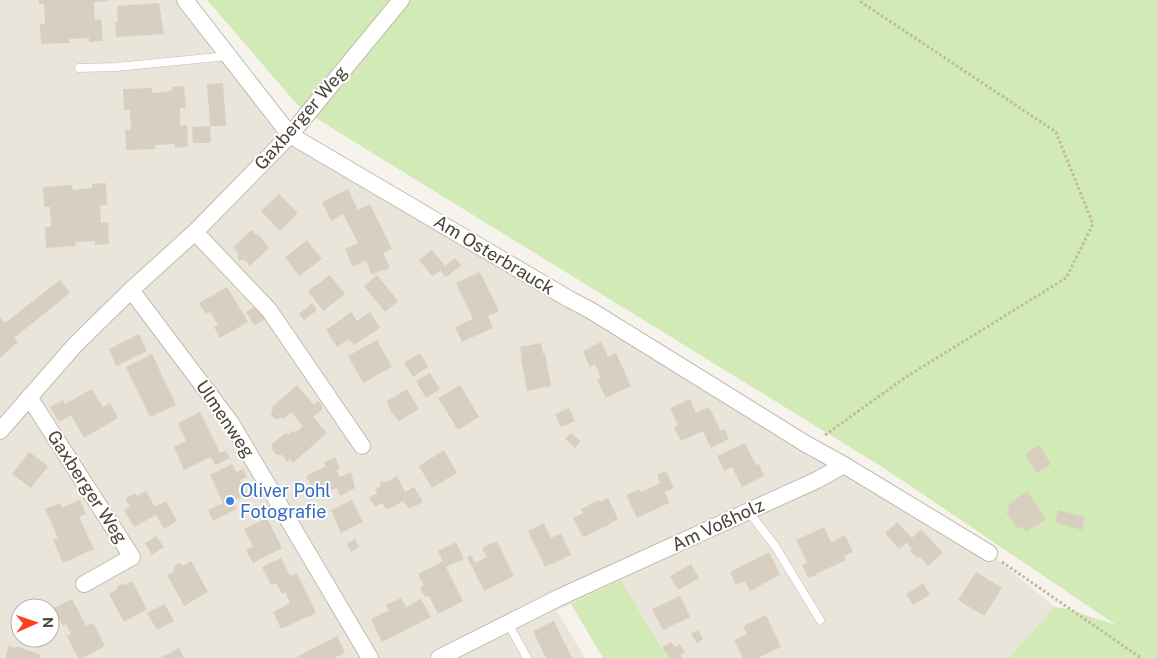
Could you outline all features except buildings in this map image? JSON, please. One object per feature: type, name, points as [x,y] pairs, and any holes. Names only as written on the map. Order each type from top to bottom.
[{"type":"street","name":"Am Osterbrauck","points":[[185,0],[290,135],[569,300],[590,310],[806,444],[844,464]]},
{"type":"street","name":"Gaxberger Weg","points":[[0,432],[29,396],[75,345],[131,290],[195,232],[290,135],[401,0]]},
{"type":"street","points":[[195,232],[269,310],[362,446]]},
{"type":"street","name":"Ulmenweg","points":[[131,290],[231,423],[370,658]]},
{"type":"street","name":"Gaxberger Weg","points":[[29,396],[132,557],[84,584]]},
{"type":"street","points":[[844,464],[989,553]]},
{"type":"street","name":"Am Voßholz","points":[[439,658],[558,598],[817,480],[844,464]]},
{"type":"lane","points":[[79,68],[116,67],[228,56]]},
{"type":"lane","points":[[748,511],[775,546],[820,620]]},
{"type":"lane","points":[[508,623],[527,658]]},
{"type":"path","points":[[806,444],[828,434],[906,377],[1066,278],[1093,224],[1056,132],[858,0]]},
{"type":"path","points":[[989,553],[1141,658]]},
{"type":"shaded area","points":[[0,0],[175,0],[277,130],[989,553],[1055,607],[1008,658],[667,658],[621,580],[557,611],[585,658],[0,658]]},
{"type":"green space","points":[[207,0],[1157,0],[1157,658],[1008,658],[1055,607],[1116,625],[887,470],[301,109]]},
{"type":"green space","points":[[621,580],[667,658],[603,658],[571,604]]},
{"type":"place","name":"Oliver Pohl Fotografie","points":[[230,501]]}]
